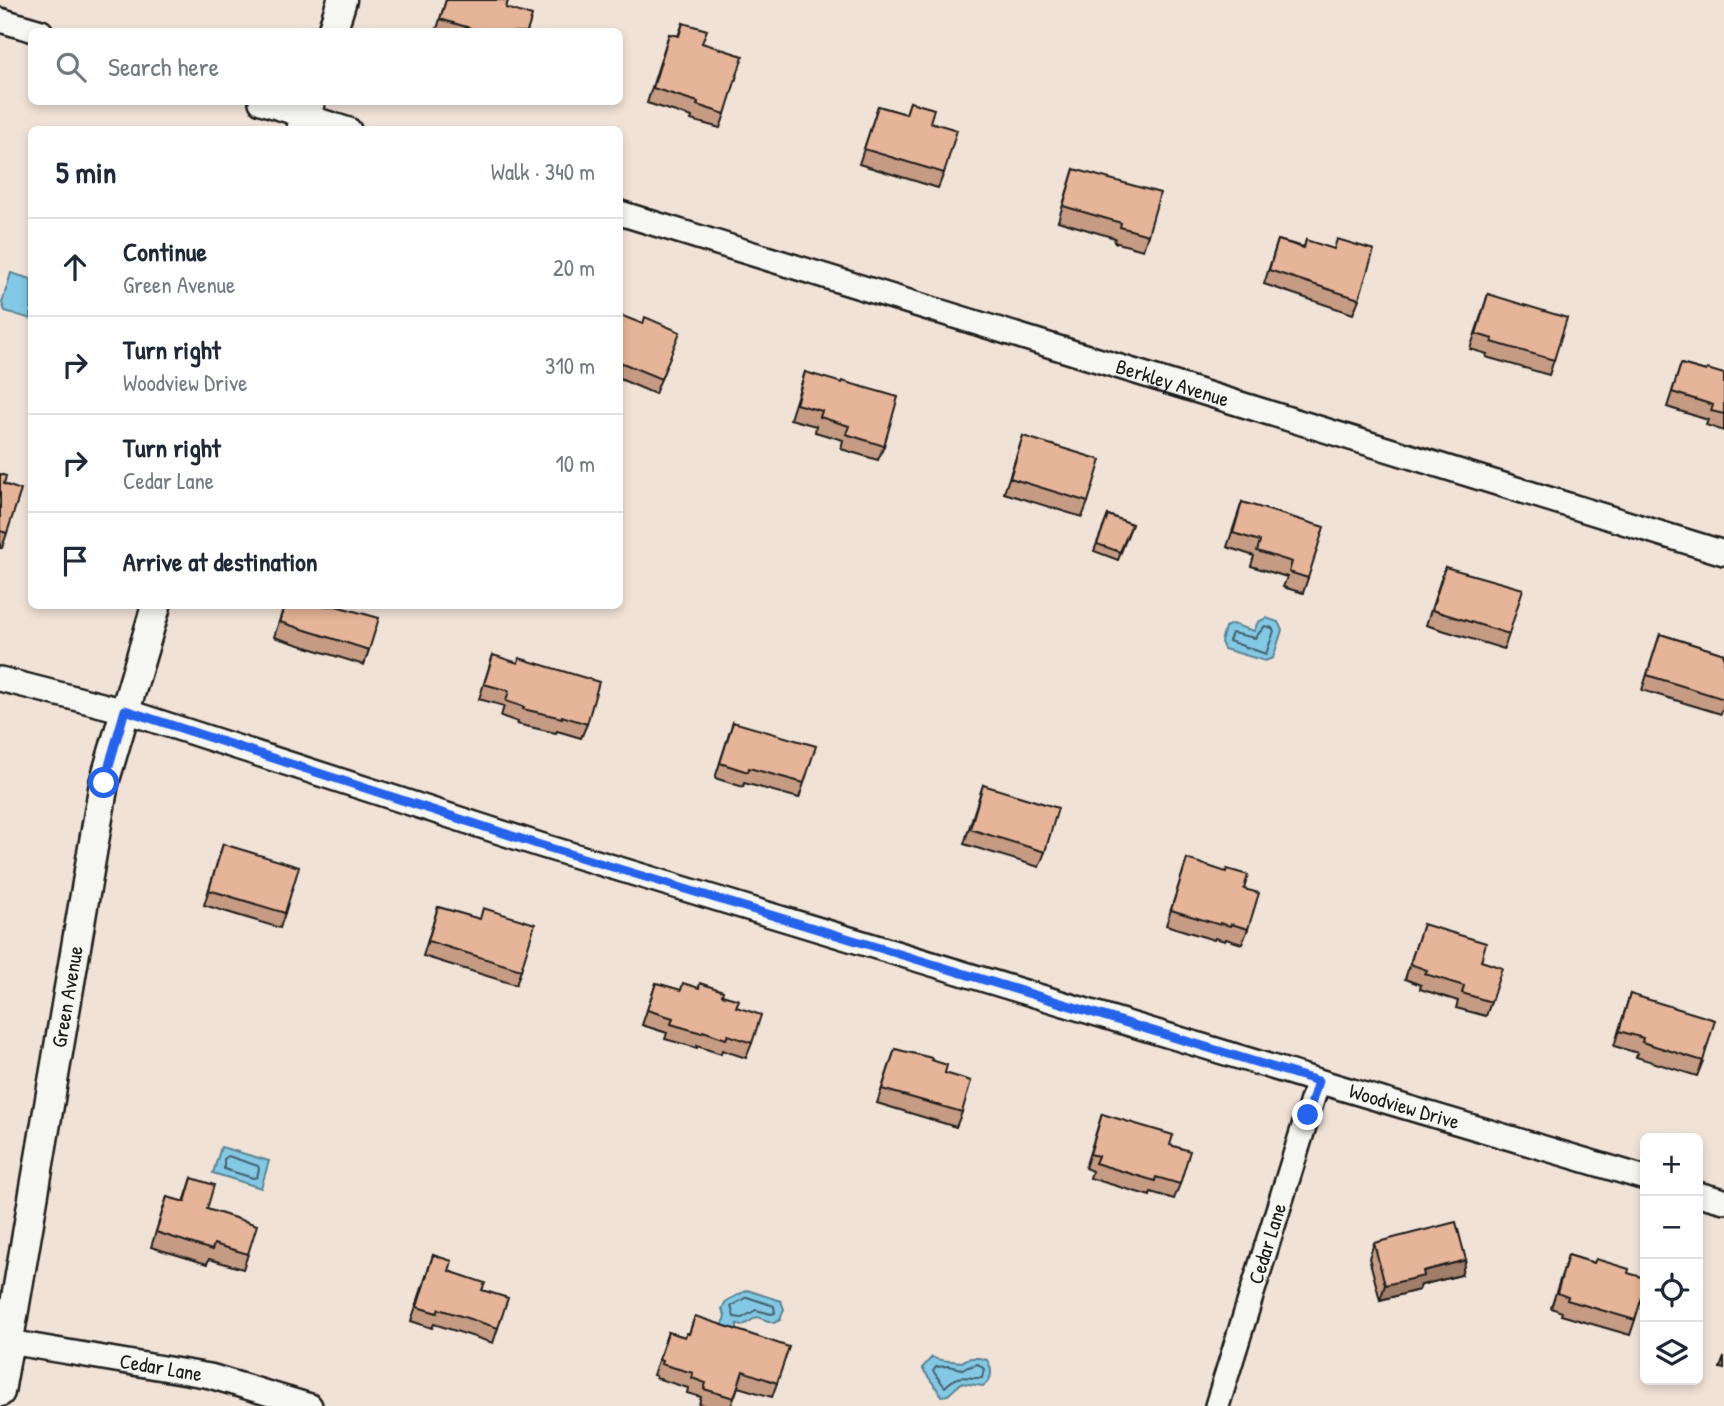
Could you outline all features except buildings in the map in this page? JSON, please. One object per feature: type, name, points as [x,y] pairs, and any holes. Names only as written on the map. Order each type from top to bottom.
[{"type":"street","points":[[333,28],[342,0]]},
{"type":"street","points":[[0,20],[28,28]]},
{"type":"street","points":[[271,105],[337,126]]},
{"type":"street","name":"Berkley Avenue","points":[[623,214],[1724,554]]},
{"type":"street","name":"Green Avenue","points":[[0,1392],[104,783],[155,609]]},
{"type":"street","name":"Woodview Drive","points":[[0,679],[125,710],[540,845],[1640,1177]]},
{"type":"street","name":"Cedar Lane","points":[[1217,1406],[1318,1081]]},
{"type":"street","points":[[1703,1195],[1724,1201]]},
{"type":"street","name":"Cedar Lane","points":[[9,1342],[210,1376],[310,1406]]},
{"type":"water","points":[[11,273],[28,278],[28,318],[5,311],[2,303]]},
{"type":"water","points":[[1266,618],[1278,622],[1282,630],[1273,658],[1265,661],[1224,649],[1221,642],[1225,627],[1232,624],[1254,631],[1258,622]]},
{"type":"water","points":[[221,1147],[269,1161],[261,1188],[213,1173]]},
{"type":"water","points":[[747,1290],[781,1301],[784,1309],[780,1320],[774,1323],[757,1317],[742,1326],[737,1324],[737,1329],[732,1332],[724,1329],[725,1315],[722,1309],[726,1301]]},
{"type":"water","points":[[932,1357],[962,1362],[974,1358],[987,1360],[990,1377],[983,1386],[961,1383],[948,1395],[942,1396],[922,1368]]},
{"type":"route","points":[[104,783],[125,710],[540,845],[1318,1081],[1308,1115]]}]
